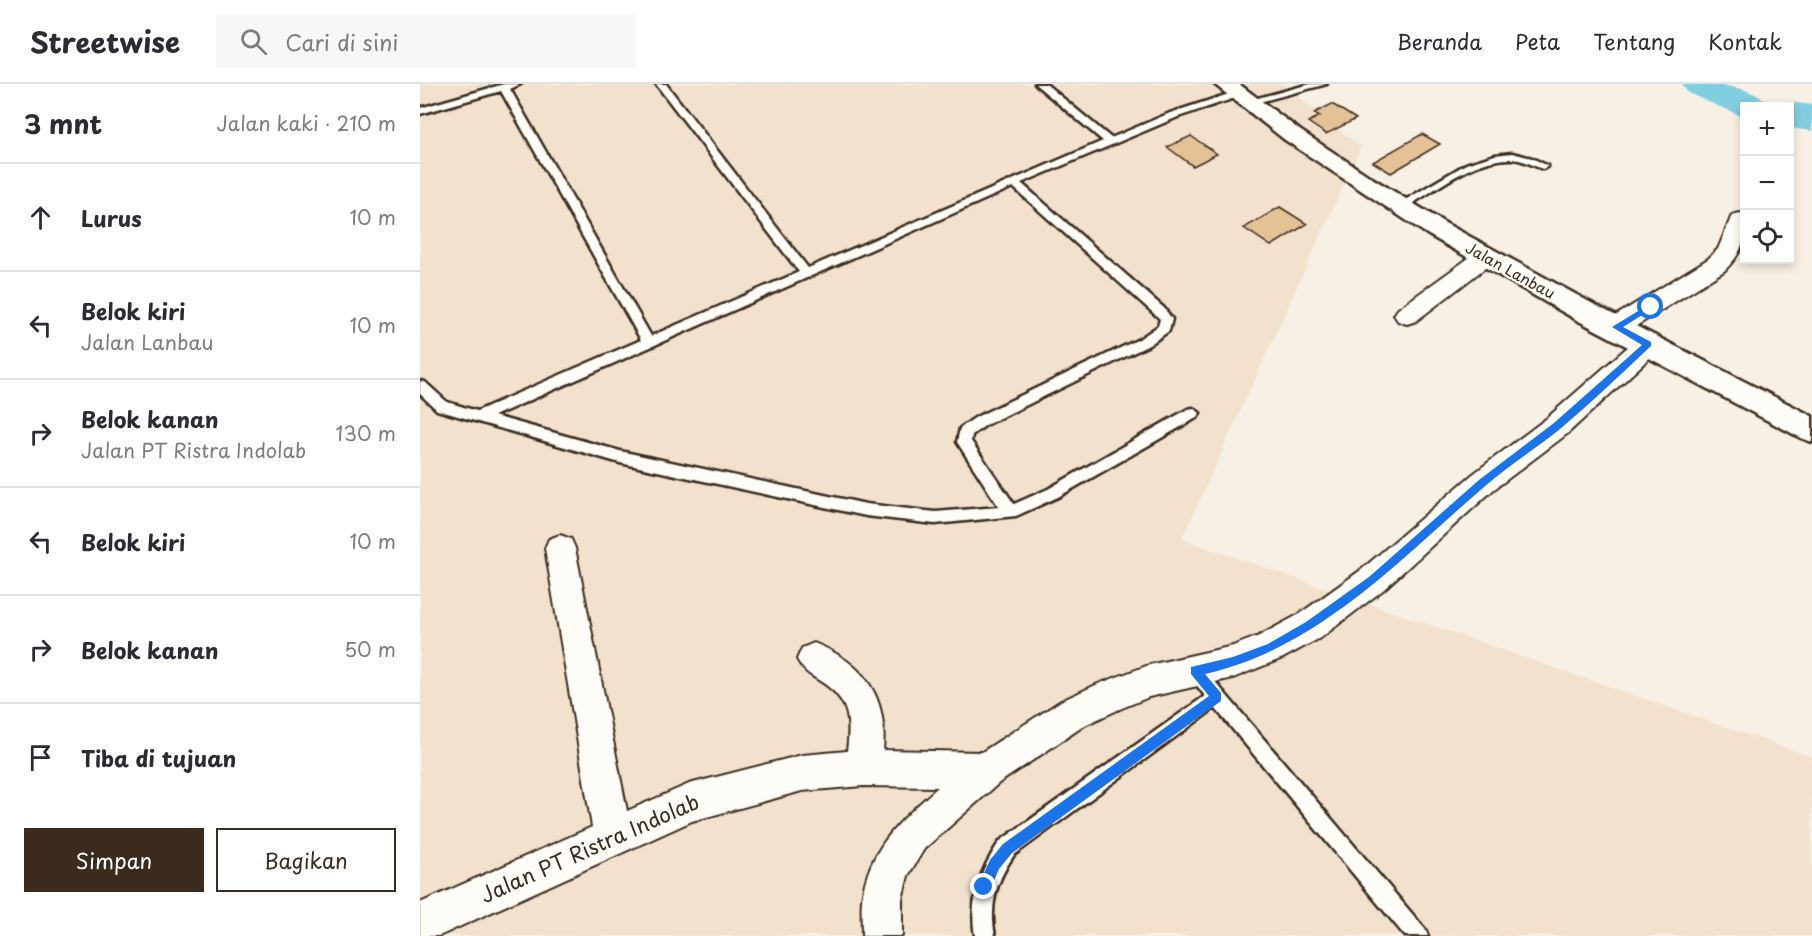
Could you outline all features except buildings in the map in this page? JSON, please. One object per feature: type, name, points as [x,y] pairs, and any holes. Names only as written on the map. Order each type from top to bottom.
[{"type":"street","name":"Jalan Lanbau","points":[[1232,95],[1401,206],[1485,257],[1812,430]]},
{"type":"street","points":[[1616,327],[1716,265],[1729,252],[1740,220]]},
{"type":"street","points":[[1407,315],[1485,257]]},
{"type":"street","points":[[882,936],[882,899],[890,868],[911,836],[986,770],[1073,713],[1149,681],[1243,659],[1310,626],[1372,580],[1483,482],[1557,426],[1648,344]]},
{"type":"street","points":[[560,548],[613,836]]},
{"type":"street","points":[[813,659],[847,680],[861,700],[866,720],[866,750],[863,768]]},
{"type":"street","name":"Jalan PT Ristra Indolab","points":[[436,924],[613,836],[689,802],[802,773],[863,768],[986,770]]},
{"type":"lane","points":[[420,111],[516,84]]},
{"type":"lane","points":[[661,84],[806,273]]},
{"type":"lane","points":[[1040,84],[1110,142]]},
{"type":"lane","points":[[478,417],[1014,182],[1193,109],[1232,95],[1322,84]]},
{"type":"lane","points":[[504,87],[649,343]]},
{"type":"lane","points":[[1401,206],[1471,167],[1490,160],[1514,156],[1544,166]]},
{"type":"lane","points":[[1011,512],[964,442],[965,432],[981,421],[1144,342],[1164,328],[1166,319],[1161,311],[1014,182]]},
{"type":"lane","points":[[420,386],[442,406],[620,457],[866,510],[935,518],[1011,512],[1038,501],[1193,413]]},
{"type":"lane","points":[[1195,671],[1418,936]]},
{"type":"lane","points":[[985,936],[981,920],[984,887],[995,864],[1007,848],[1217,697]]},
{"type":"shaded area","points":[[420,84],[1282,84],[1361,147],[1182,539],[1812,757],[1812,936],[420,936]]},
{"type":"waterway","points":[[1702,84],[1741,102]]},
{"type":"waterway","points":[[1794,116],[1812,118]]},
{"type":"route","points":[[984,887],[995,864],[1007,848],[1217,697],[1195,671],[1233,662],[1271,647],[1310,626],[1372,580],[1483,482],[1557,426],[1648,344],[1616,327],[1651,307]]}]
